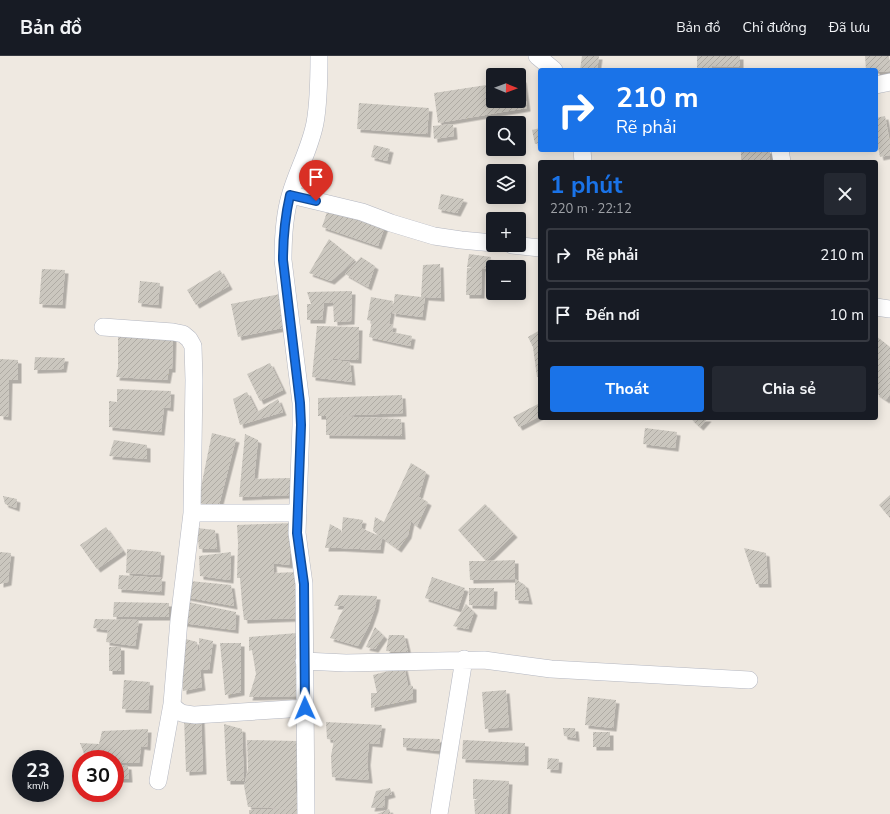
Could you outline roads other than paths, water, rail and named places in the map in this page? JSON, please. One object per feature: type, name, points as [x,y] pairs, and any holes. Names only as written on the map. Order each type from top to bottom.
[{"type":"street","points":[[306,814],[304,584],[297,533],[301,425],[300,403],[283,252],[283,238],[290,195],[310,144],[315,124],[319,56]]},
{"type":"street","points":[[537,56],[552,68]]},
{"type":"street","points":[[878,85],[890,82]]},
{"type":"street","points":[[290,195],[362,212],[391,223],[434,236],[486,242]]},
{"type":"street","points":[[526,246],[538,248]]},
{"type":"street","points":[[878,307],[890,309]]},
{"type":"street","points":[[103,327],[183,334],[189,339],[192,346],[194,380],[192,513],[179,620],[172,704],[158,781]]},
{"type":"street","points":[[192,513],[298,513]]},
{"type":"street","points":[[304,661],[346,663],[464,660],[502,661],[551,669],[749,680]]},
{"type":"street","points":[[439,814],[464,660]]},
{"type":"street","points":[[172,704],[176,710],[185,714],[195,715],[305,708]]}]
